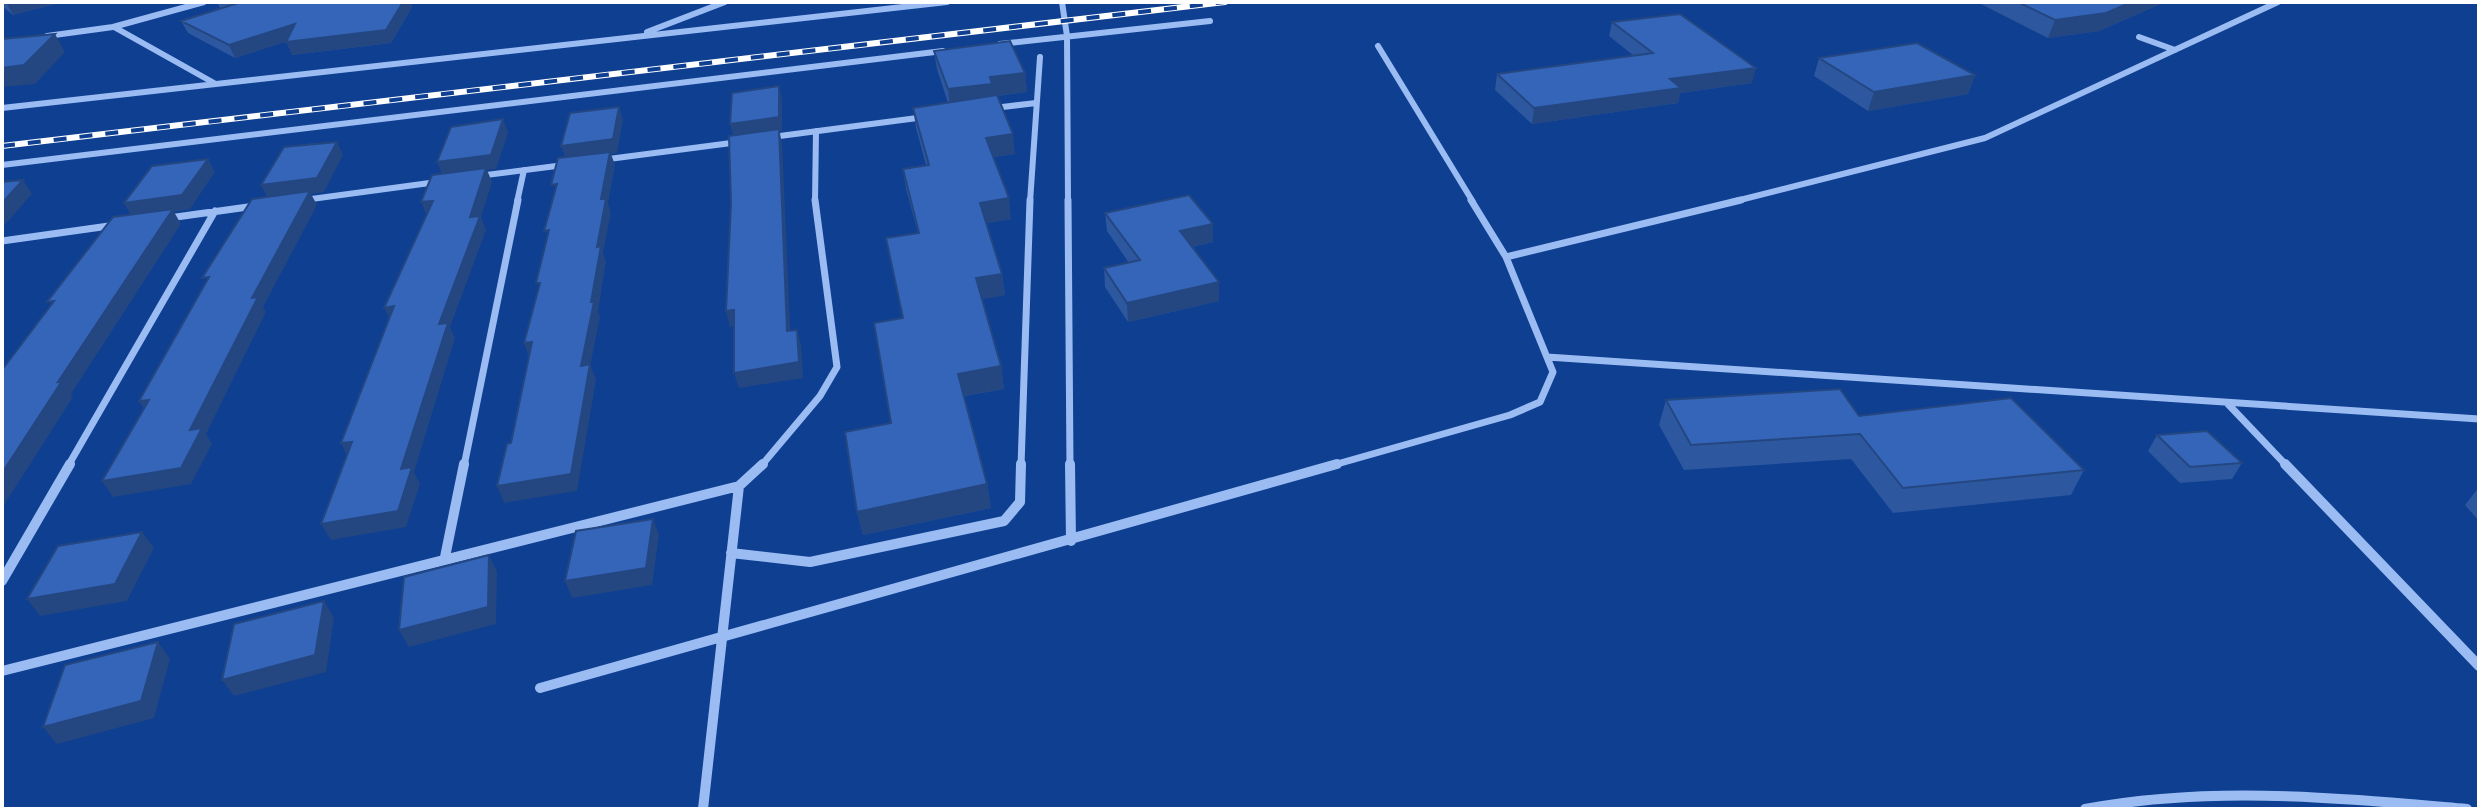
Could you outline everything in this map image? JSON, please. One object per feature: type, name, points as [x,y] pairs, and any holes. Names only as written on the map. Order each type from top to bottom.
[{"type":"street","points":[[169,2],[179,9]]},
{"type":"street","points":[[42,37],[113,27],[204,2]]},
{"type":"street","points":[[636,36],[725,2]]},
{"type":"street","points":[[2,108],[947,2]]},
{"type":"street","points":[[1062,2],[1067,36],[1071,541]]},
{"type":"street","points":[[1506,257],[1985,138],[2278,2]]},
{"type":"street","points":[[988,46],[1210,21]]},
{"type":"street","points":[[113,27],[215,83]]},
{"type":"street","points":[[2139,37],[2175,50]]},
{"type":"street","points":[[540,688],[1071,541],[1510,415],[1540,402],[1553,372],[1506,257],[1378,46]]},
{"type":"street","points":[[2,165],[957,49]]},
{"type":"street","points":[[731,553],[810,562],[1004,521],[1020,502],[1040,57]]},
{"type":"street","points":[[989,109],[1036,103]]},
{"type":"street","points":[[585,162],[942,115]]},
{"type":"street","points":[[2,671],[445,557],[739,486],[774,454],[820,396],[837,367],[813,185],[816,131]]},
{"type":"street","points":[[462,179],[570,164]]},
{"type":"street","points":[[445,557],[524,170]]},
{"type":"street","points":[[292,201],[447,181]]},
{"type":"street","points":[[154,220],[262,205]]},
{"type":"street","points":[[2,581],[215,211]]},
{"type":"street","points":[[2,241],[124,224]]},
{"type":"street","points":[[1547,357],[2479,419]]},
{"type":"street","points":[[2226,402],[2479,666]]},
{"type":"street","points":[[703,809],[739,486]]},
{"type":"street","points":[[2085,809],[2154,796],[2233,791],[2467,809]]},
{"type":"building","points":[[233,2],[403,2],[386,30],[286,42],[295,24],[229,45],[181,21],[238,3]]},
{"type":"building","points":[[2018,2],[2132,2],[2106,13],[2055,20]]},
{"type":"building","points":[[1680,14],[1756,68],[1670,79],[1681,88],[1534,108],[1497,74],[1653,53],[1612,22]]},
{"type":"building","points":[[55,34],[24,65],[2,68],[2,39]]},
{"type":"building","points":[[1010,41],[1025,73],[990,77],[992,84],[948,89],[934,51]]},
{"type":"building","points":[[1917,43],[1975,75],[1874,92],[1819,58]]},
{"type":"building","points":[[779,86],[779,117],[730,124],[732,93]]},
{"type":"building","points":[[997,95],[1013,134],[986,138],[1009,198],[980,203],[1002,274],[976,278],[1001,366],[958,374],[987,484],[857,512],[845,432],[891,423],[874,323],[903,318],[886,238],[919,233],[903,169],[929,165],[913,108]]},
{"type":"building","points":[[619,107],[613,139],[561,146],[570,113]]},
{"type":"building","points":[[503,119],[491,155],[437,162],[451,127]]},
{"type":"building","points":[[779,129],[787,331],[797,330],[799,362],[734,373],[734,310],[726,311],[731,203],[729,136]]},
{"type":"building","points":[[337,142],[317,178],[261,185],[284,147]]},
{"type":"building","points":[[610,152],[601,199],[606,199],[597,247],[601,246],[591,302],[594,302],[581,366],[590,364],[571,474],[497,486],[507,444],[511,443],[532,342],[524,343],[540,283],[536,283],[549,230],[544,231],[557,184],[551,185],[558,158]]},
{"type":"building","points":[[208,159],[182,195],[124,203],[152,166]]},
{"type":"building","points":[[486,168],[470,217],[480,216],[439,324],[448,323],[401,469],[412,467],[398,511],[321,524],[352,442],[341,443],[394,306],[384,308],[433,201],[421,202],[432,175]]},
{"type":"building","points":[[23,180],[2,203],[2,182]]},
{"type":"building","points":[[310,191],[252,298],[258,297],[190,430],[202,428],[181,468],[102,481],[149,400],[139,401],[209,277],[202,278],[252,199]]},
{"type":"building","points":[[1189,195],[1213,224],[1180,231],[1219,282],[1127,303],[1104,268],[1140,260],[1105,213]]},
{"type":"building","points":[[173,209],[58,382],[62,381],[2,473],[2,370],[54,301],[47,302],[113,217]]},
{"type":"building","points":[[1840,389],[1859,416],[2011,398],[2084,470],[1903,488],[1860,434],[1691,445],[1666,400]]},
{"type":"building","points":[[2207,431],[2242,463],[2190,467],[2157,435]]},
{"type":"building","points":[[653,519],[646,568],[565,581],[576,531]]},
{"type":"building","points":[[142,532],[115,584],[27,599],[58,546]]},
{"type":"building","points":[[489,555],[488,607],[399,630],[404,577]]},
{"type":"building","points":[[324,601],[315,655],[222,680],[234,624]]},
{"type":"building","points":[[158,642],[141,701],[43,727],[65,665]]},
{"type":"railway","points":[[2,146],[1225,2]]}]
